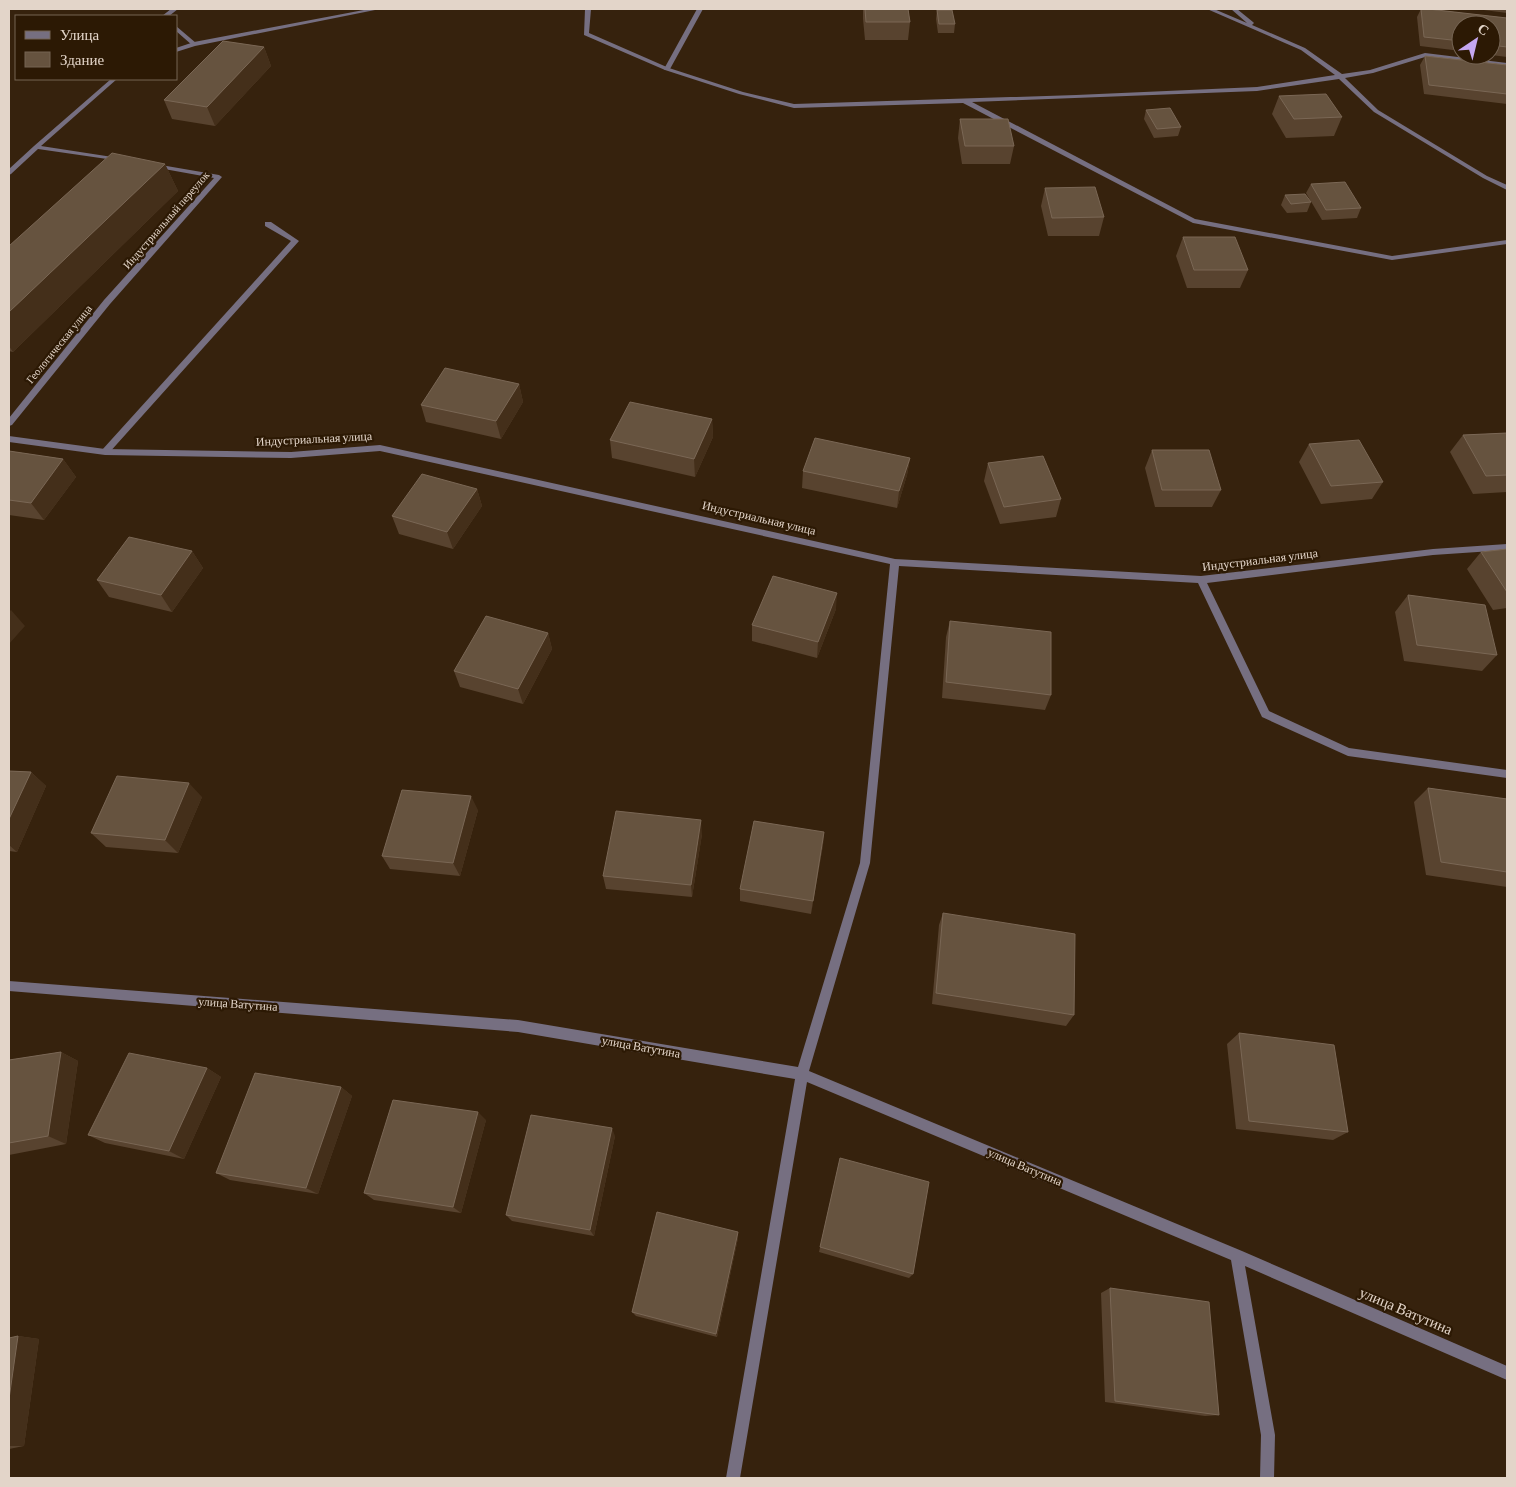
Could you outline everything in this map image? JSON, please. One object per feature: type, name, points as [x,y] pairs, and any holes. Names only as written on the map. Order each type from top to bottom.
[{"type":"street","points":[[178,49],[194,44],[376,9]]},
{"type":"street","points":[[588,9],[586,34],[667,69],[741,94],[794,106],[1257,89],[1371,72],[1425,55],[1507,65]]},
{"type":"street","points":[[667,69],[700,9]]},
{"type":"street","points":[[1210,9],[1304,50],[1340,76],[1376,112],[1485,177],[1507,188]]},
{"type":"street","points":[[1234,9],[1261,31]]},
{"type":"street","points":[[178,30],[194,44]]},
{"type":"street","points":[[9,173],[113,80]]},
{"type":"street","points":[[964,101],[1193,221],[1392,258],[1507,242]]},
{"type":"street","points":[[36,147],[123,161]]},
{"type":"street","name":"Индустриальный переулок","points":[[107,302],[219,176],[142,164]]},
{"type":"street","points":[[105,452],[295,241],[268,224]]},
{"type":"street","name":"Геологическая улица","points":[[9,423],[107,302]]},
{"type":"street","name":"Индустриальная улица","points":[[9,440],[105,452],[291,455],[380,448],[895,562],[1201,580],[1433,552],[1507,547]]},
{"type":"street","points":[[733,1478],[802,1074],[865,862],[895,562]]},
{"type":"street","points":[[1201,580],[1265,714],[1348,752],[1507,774]]},
{"type":"street","name":"улица Ватутина","points":[[9,986],[518,1026],[802,1074],[1237,1256],[1507,1372]]},
{"type":"street","points":[[1237,1256],[1268,1435],[1267,1478]]},
{"type":"building","points":[[865,9],[908,9],[910,22],[866,22]]},
{"type":"building","points":[[1421,9],[1481,15],[1451,15],[1451,40],[1424,37]]},
{"type":"building","points":[[937,10],[952,10],[955,24],[939,24]]},
{"type":"building","points":[[1501,17],[1507,18],[1507,47],[1501,46]]},
{"type":"building","points":[[223,41],[264,47],[207,107],[164,100]]},
{"type":"building","points":[[1425,56],[1451,59],[1451,65],[1507,65],[1507,94],[1429,85]]},
{"type":"building","points":[[1326,94],[1342,117],[1294,119],[1279,96]]},
{"type":"building","points":[[1170,108],[1181,127],[1157,129],[1146,110]]},
{"type":"building","points":[[960,119],[1008,119],[1014,146],[965,146]]},
{"type":"building","points":[[112,153],[165,164],[9,312],[9,246]]},
{"type":"building","points":[[1345,182],[1361,208],[1326,210],[1311,184]]},
{"type":"building","points":[[1095,187],[1104,217],[1052,218],[1045,188]]},
{"type":"building","points":[[1305,194],[1311,202],[1291,204],[1285,195]]},
{"type":"building","points":[[1183,237],[1235,237],[1248,270],[1194,270]]},
{"type":"building","points":[[445,368],[519,384],[496,421],[421,405]]},
{"type":"building","points":[[630,402],[712,419],[694,459],[610,440]]},
{"type":"building","points":[[1507,433],[1507,475],[1486,476],[1463,435]]},
{"type":"building","points":[[815,438],[910,458],[899,491],[803,471]]},
{"type":"building","points":[[1359,440],[1383,482],[1331,486],[1309,444]]},
{"type":"building","points":[[1152,450],[1209,450],[1221,490],[1162,490]]},
{"type":"building","points":[[9,451],[63,459],[31,503],[9,500]]},
{"type":"building","points":[[1043,456],[1061,499],[1004,507],[988,463]]},
{"type":"building","points":[[422,474],[477,489],[447,532],[392,516]]},
{"type":"building","points":[[129,537],[192,551],[161,595],[97,580]]},
{"type":"building","points":[[1507,549],[1507,592],[1481,552]]},
{"type":"building","points":[[773,576],[837,593],[818,642],[752,625]]},
{"type":"building","points":[[1408,595],[1485,605],[1497,655],[1417,645]]},
{"type":"building","points":[[486,616],[548,633],[518,689],[454,671]]},
{"type":"building","points":[[950,621],[1051,632],[1051,695],[946,682]]},
{"type":"building","points":[[9,771],[31,772],[9,819]]},
{"type":"building","points":[[117,776],[189,783],[165,840],[91,833]]},
{"type":"building","points":[[1428,788],[1507,799],[1507,872],[1441,862]]},
{"type":"building","points":[[402,790],[471,796],[453,863],[382,856]]},
{"type":"building","points":[[616,811],[701,820],[691,885],[603,876]]},
{"type":"building","points":[[754,821],[824,832],[813,901],[740,889]]},
{"type":"building","points":[[943,913],[1075,934],[1074,1015],[936,993]]},
{"type":"building","points":[[1239,1033],[1334,1045],[1348,1132],[1249,1121]]},
{"type":"building","points":[[61,1052],[48,1136],[9,1143],[9,1060]]},
{"type":"building","points":[[129,1053],[207,1068],[169,1151],[88,1135]]},
{"type":"building","points":[[255,1073],[341,1087],[306,1188],[216,1173]]},
{"type":"building","points":[[393,1100],[478,1112],[453,1207],[364,1193]]},
{"type":"building","points":[[531,1115],[612,1128],[590,1230],[506,1215]]},
{"type":"building","points":[[840,1158],[929,1182],[913,1274],[820,1247]]},
{"type":"building","points":[[657,1212],[738,1232],[716,1334],[632,1312]]},
{"type":"building","points":[[1110,1288],[1209,1302],[1219,1415],[1115,1401]]},
{"type":"building","points":[[18,1336],[9,1399],[9,1338]]}]
